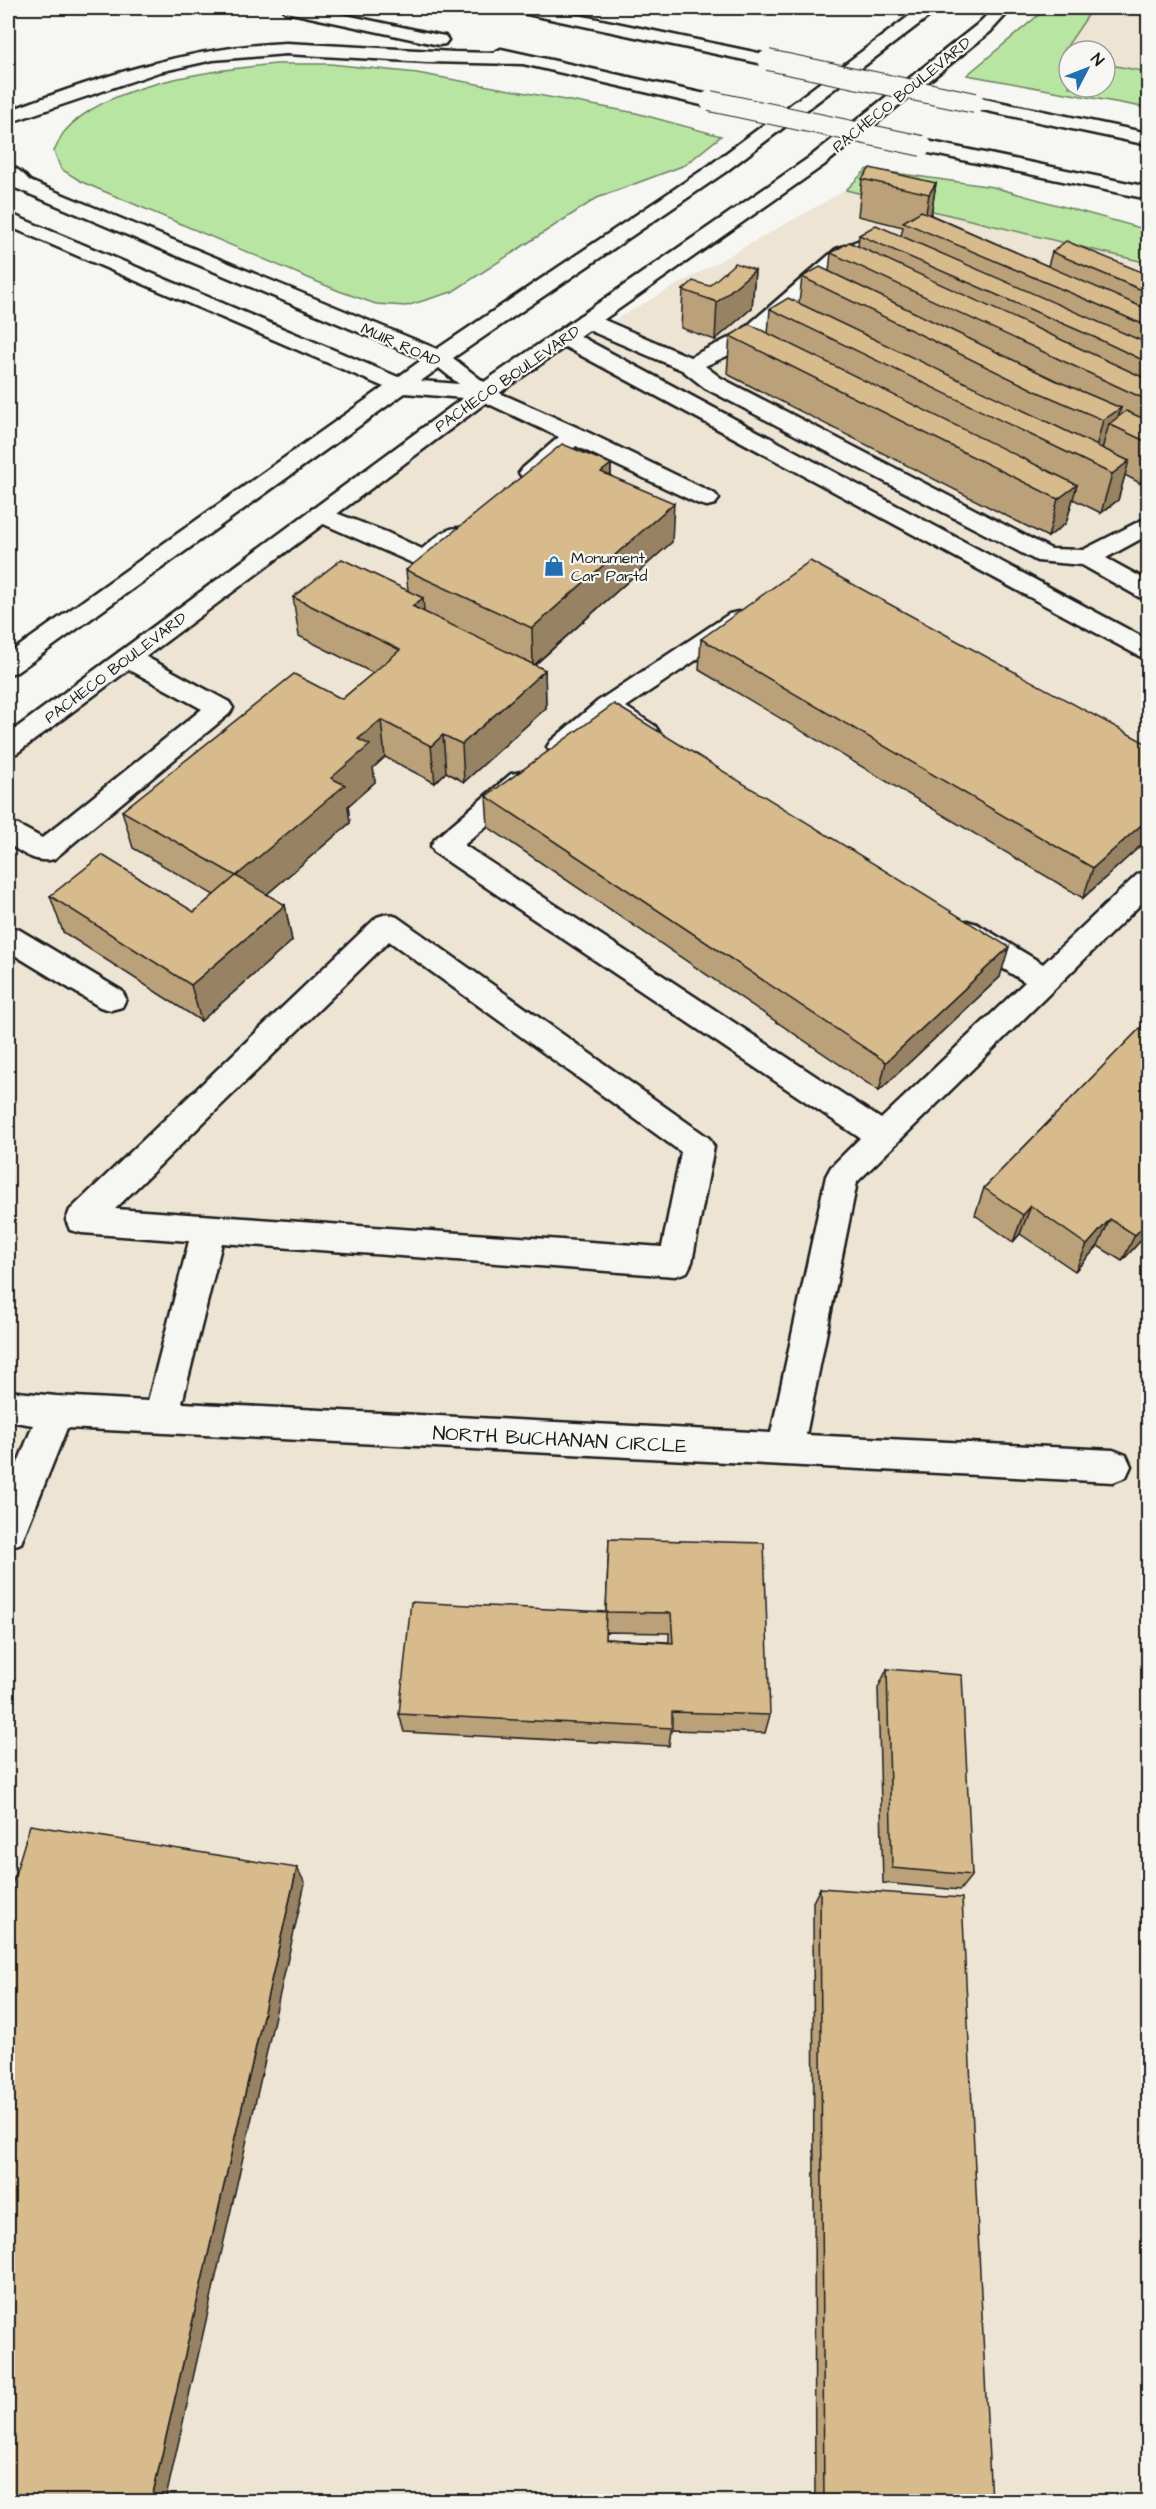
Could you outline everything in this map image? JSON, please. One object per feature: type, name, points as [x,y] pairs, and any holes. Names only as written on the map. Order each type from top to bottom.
[{"type":"main road","points":[[291,8],[710,101],[1149,194]]},
{"type":"main road","points":[[522,8],[1149,139]]},
{"type":"main road","points":[[578,8],[610,27]]},
{"type":"main road","points":[[8,666],[439,358],[717,168],[931,8]]},
{"type":"main road","name":"PACHECO BOULEVARD","points":[[8,747],[484,393],[817,161],[984,27],[1003,8]]},
{"type":"main road","points":[[8,117],[160,64],[243,51],[301,48],[415,56],[522,59]]},
{"type":"main road","points":[[8,128],[11,123],[44,104]]},
{"type":"main road","points":[[1032,170],[1149,212]]},
{"type":"main road","name":"MUIR ROAD","points":[[12,178],[439,358],[484,393]]},
{"type":"main road","name":"MUIR ROAD","points":[[8,219],[400,386],[484,393]]},
{"type":"main road","points":[[690,364],[747,338],[843,253],[887,236]]},
{"type":"main road","points":[[588,321],[690,364],[714,383],[1046,556],[1087,558],[1149,591]]},
{"type":"main road","points":[[564,338],[1149,650]]},
{"type":"main road","points":[[484,393],[707,499]]},
{"type":"main road","points":[[517,484],[575,435]]},
{"type":"main road","points":[[320,514],[377,537],[424,560],[472,520]]},
{"type":"main road","points":[[1087,558],[1149,526]]},
{"type":"main road","points":[[756,608],[607,707],[445,846],[883,1137]]},
{"type":"main road","points":[[8,832],[44,852],[220,708],[128,658]]},
{"type":"main road","points":[[607,707],[667,744]]},
{"type":"main road","points":[[785,1450],[842,1176],[1149,881]]},
{"type":"main road","points":[[946,918],[1045,980]]},
{"type":"main road","points":[[387,926],[698,1147],[675,1262],[209,1229],[82,1220],[387,926]]},
{"type":"main road","points":[[8,937],[111,999]]},
{"type":"main road","points":[[161,1418],[209,1229]]},
{"type":"main road","name":"NORTH BUCHANAN CIRCLE","points":[[8,1406],[56,1412],[161,1418],[1113,1466]]},
{"type":"main road","points":[[8,1531],[56,1412]]},
{"type":"shaded area","points":[[1093,8],[1148,8],[1148,72],[1117,66],[1117,39],[1072,39]]},
{"type":"shaded area","points":[[846,190],[1148,263],[1148,2501],[8,2502],[8,747],[484,393]]},
{"type":"green space","points":[[1047,8],[1093,8],[1072,39],[1057,39],[1057,91],[967,75]]},
{"type":"green space","points":[[276,64],[330,64],[417,73],[636,113],[721,136],[685,165],[597,198],[452,292],[406,306],[376,304],[339,291],[82,182],[61,169],[54,151],[63,133],[84,115],[107,101],[134,90],[194,75]]},
{"type":"green space","points":[[1117,66],[1148,72],[1148,108],[1099,99],[1117,99]]},
{"type":"green space","points":[[867,169],[993,187],[1148,230],[1148,263],[846,190]]},
{"type":"building","points":[[870,168],[936,183],[929,194],[862,179]]},
{"type":"building","points":[[921,211],[1149,310],[1149,327],[903,222]]},
{"type":"building","points":[[876,225],[1149,344],[1149,363],[859,235]]},
{"type":"building","points":[[1066,241],[1149,275],[1149,293],[1052,252]]},
{"type":"building","points":[[849,242],[1149,380],[1149,401],[831,253]]},
{"type":"building","points":[[735,263],[755,270],[717,302],[683,290],[693,281],[709,286]]},
{"type":"building","points":[[820,267],[1055,380],[1121,408],[1103,420],[1038,392],[802,277]]},
{"type":"building","points":[[788,298],[1129,461],[1112,474],[770,309]]},
{"type":"building","points":[[749,324],[1077,485],[1058,499],[730,336]]},
{"type":"building","points":[[1126,411],[1149,421],[1149,443],[1109,424]]},
{"type":"building","points":[[562,444],[611,464],[601,472],[674,503],[532,628],[406,570]]},
{"type":"building","points":[[342,559],[423,598],[412,606],[545,670],[462,744],[443,735],[431,746],[381,720],[358,739],[370,745],[331,778],[345,785],[236,876],[122,811],[294,674],[342,699],[400,650],[293,597]]},
{"type":"building","points":[[810,561],[1149,745],[1149,818],[1093,868],[701,639]]},
{"type":"building","points":[[614,704],[1009,947],[886,1062],[486,796]]},
{"type":"building","points":[[102,855],[194,912],[236,876],[285,905],[191,985],[50,896]]},
{"type":"building","points":[[1149,1019],[1149,1220],[1135,1235],[1110,1219],[1087,1245],[1031,1206],[1023,1215],[984,1188]]},
{"type":"building","points":[[609,1539],[764,1543],[770,1715],[672,1712],[672,1728],[399,1714],[411,1602],[606,1612]],"holes":[[[606,1612],[671,1613],[673,1643],[605,1639]]]},
{"type":"building","points":[[887,1669],[962,1675],[972,1875],[892,1868]]},
{"type":"building","points":[[30,1825],[297,1868],[151,2502],[8,2502],[8,1898]]},
{"type":"building","points":[[820,1888],[962,1898],[991,2502],[824,2502]]},
{"type":"place","name":"Monument Car Partd","points":[[554,566]]}]
